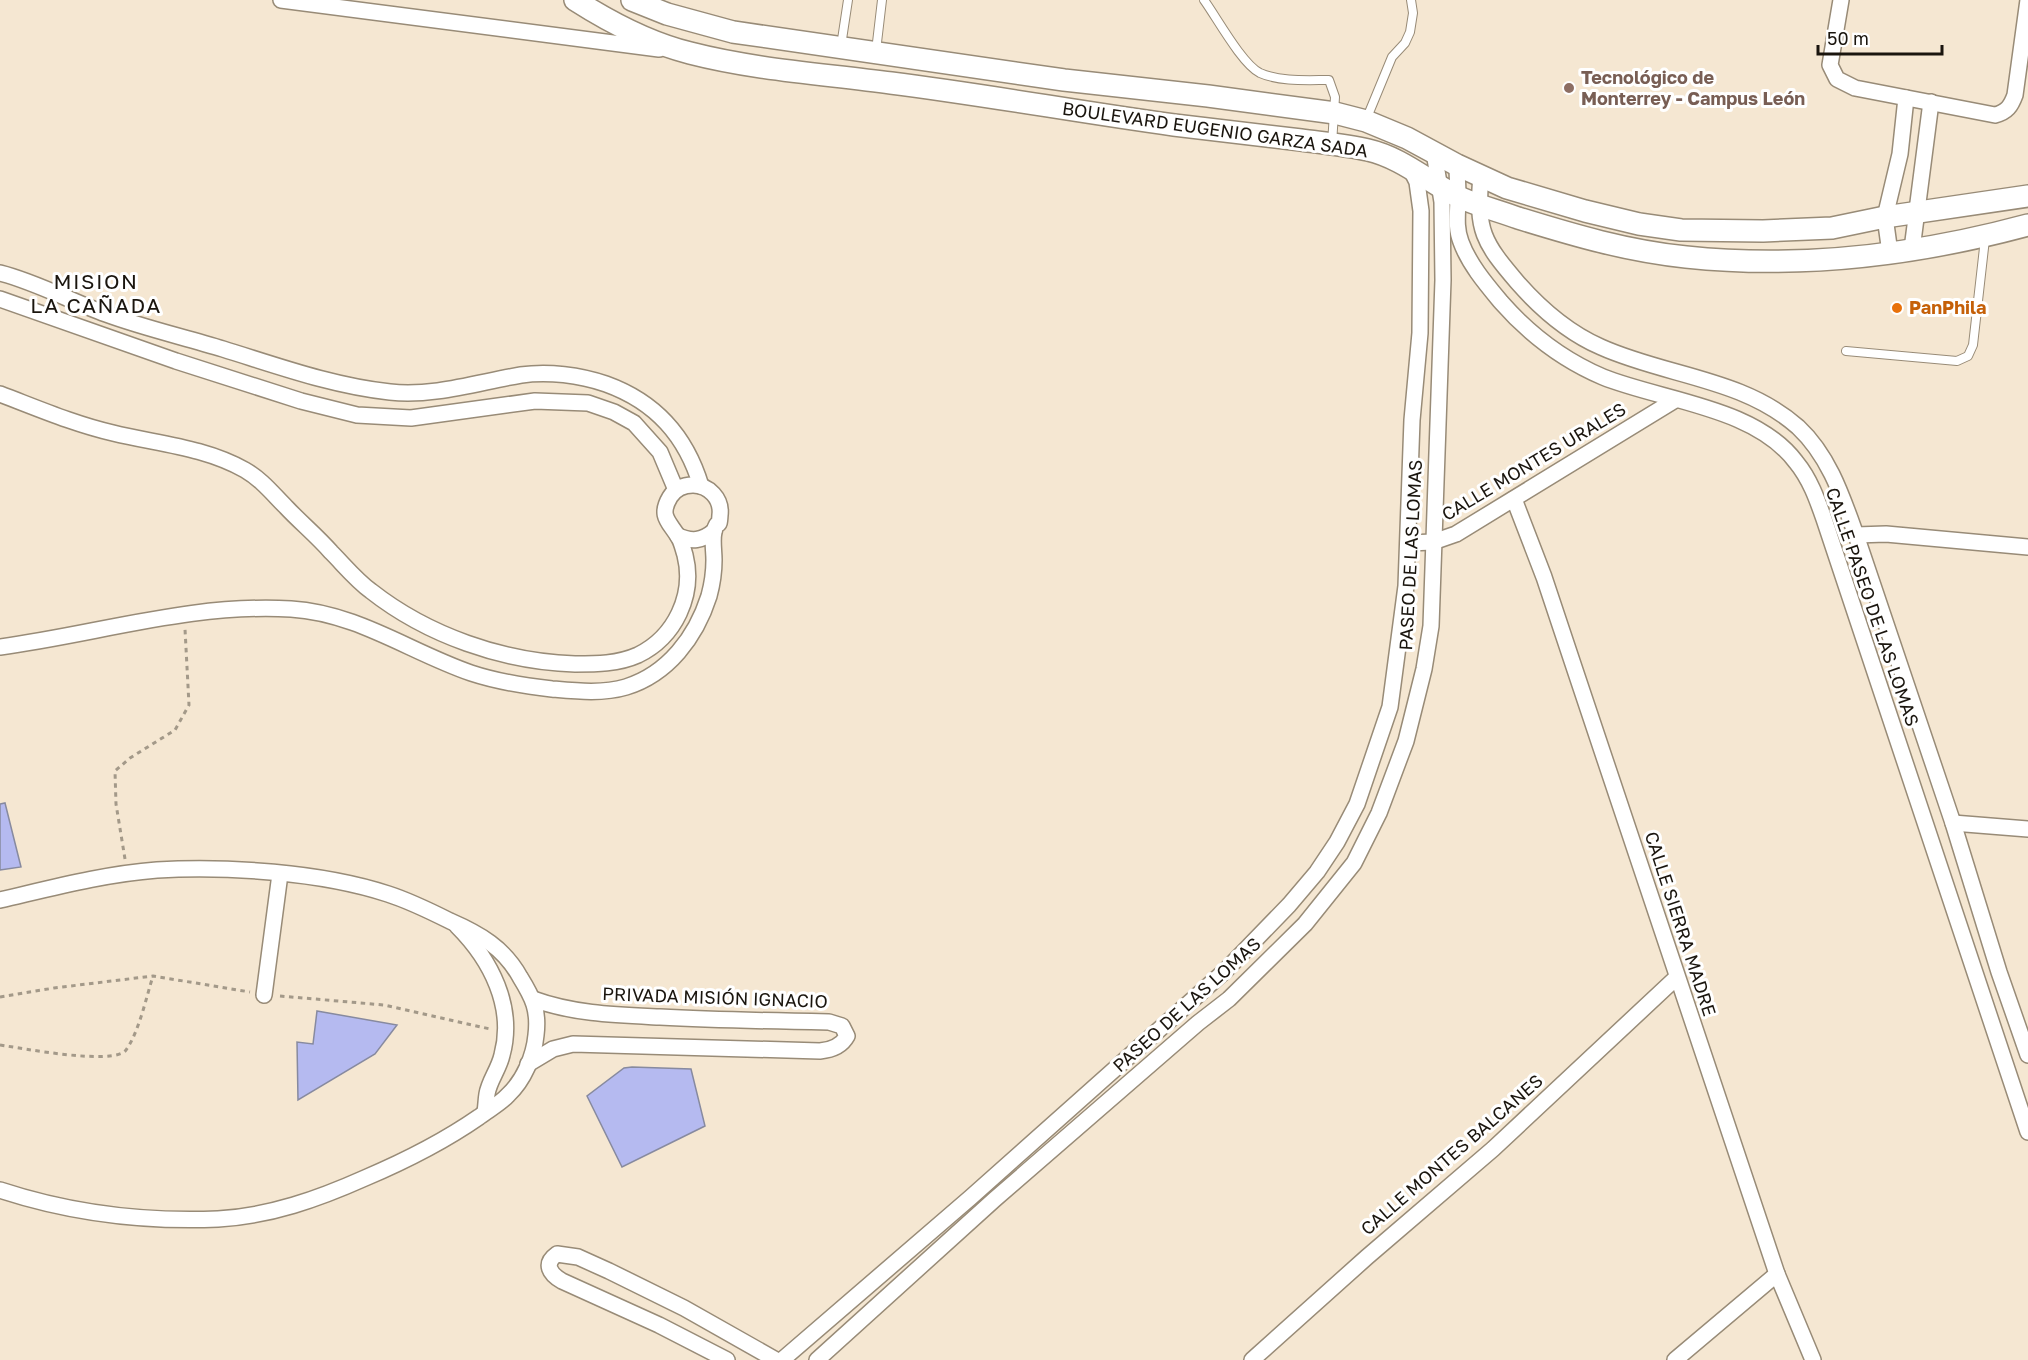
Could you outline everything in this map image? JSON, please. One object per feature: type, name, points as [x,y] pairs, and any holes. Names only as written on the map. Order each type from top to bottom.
[{"type":"street","points":[[281,0],[689,53]]},
{"type":"street","name":"BOULEVARD EUGENIO GARZA SADA","points":[[575,0],[629,31],[689,53],[759,66],[1368,150],[1408,166],[1458,197],[1479,205],[1598,242],[1684,257],[1777,261],[1820,260],[1890,253],[1985,237],[2028,225]]},
{"type":"street","name":"BOULEVARD EUGENIO GARZA SADA","points":[[632,0],[667,14],[733,32],[1064,80],[1335,113],[1366,121],[1407,138],[1507,188],[1639,224],[1681,230],[1763,231],[1832,228],[1886,217],[2028,196]]},
{"type":"street","points":[[1841,0],[1830,65],[1837,80],[1854,88],[1987,114],[2002,113],[2010,107],[2015,95],[2028,0]]},
{"type":"street","points":[[1890,253],[1886,217],[1900,154],[1906,98]]},
{"type":"street","points":[[1912,249],[1931,102]]},
{"type":"street","name":"PASEO DE LAS LOMAS","points":[[816,1360],[995,1199],[1198,1023],[1229,999],[1305,924],[1354,863],[1367,839],[1406,741],[1424,669],[1431,626],[1443,280],[1443,233],[1434,152]]},
{"type":"street","name":"CALLE PASEO DE LAS LOMAS","points":[[1457,165],[1456,223],[1461,242],[1485,283],[1517,320],[1543,343],[1580,366],[1605,377],[1721,414],[1759,431],[1795,460],[1806,477],[1824,519],[2026,1122]]},
{"type":"street","name":"PASEO DE LAS LOMAS","points":[[782,1360],[1185,1008],[1259,937],[1317,872],[1337,842],[1357,804],[1390,707],[1406,586],[1412,420],[1420,333],[1421,236],[1417,182],[1408,166]]},
{"type":"street","name":"CALLE PASEO DE LAS LOMAS","points":[[1481,176],[1479,205],[1482,231],[1491,249],[1536,303],[1599,346],[1644,363],[1729,388],[1777,411],[1798,427],[1814,444],[1826,462],[1839,487],[1856,535],[2028,1055]]},
{"type":"street","points":[[0,273],[107,314],[345,385],[393,393],[420,392],[523,375],[553,374],[573,376],[605,384],[647,406],[673,430],[694,462],[701,486]]},
{"type":"street","points":[[0,299],[176,361],[301,401],[357,415],[411,418],[535,402],[588,403],[614,412],[634,423],[660,452],[676,490]]},
{"type":"street","points":[[1517,320],[1536,303]]},
{"type":"street","points":[[0,394],[86,426],[190,449],[223,459],[260,480],[368,589],[404,614],[434,630],[482,649],[520,657],[554,663],[615,662],[639,654],[653,644],[669,630],[679,616],[688,579],[685,557],[678,536],[669,526],[665,514],[668,501],[676,490],[692,485],[701,486],[716,497],[720,505],[719,523],[707,537],[687,540],[678,536]]},
{"type":"street","name":"CALLE MONTES URALES","points":[[1408,543],[1433,542],[1456,534],[1675,400]]},
{"type":"street","name":"CALLE SIERRA MADRE","points":[[1514,499],[1544,577],[1777,1274],[1813,1360]]},
{"type":"street","points":[[0,647],[184,614],[257,609],[312,610],[360,624],[432,658],[494,680],[561,690],[587,691],[623,688],[648,677],[665,666],[687,642],[710,593],[714,566],[714,531]]},
{"type":"street","points":[[1856,535],[1886,534],[2028,547]]},
{"type":"street","points":[[1953,823],[2028,829]]},
{"type":"street","points":[[0,900],[127,873],[211,868],[314,878],[386,893],[479,934],[505,955],[515,967],[533,999],[537,1017],[536,1035],[528,1064],[522,1077],[508,1096],[441,1142],[394,1166],[309,1201],[258,1215],[185,1219],[120,1216],[78,1211],[0,1190]]},
{"type":"street","points":[[264,995],[280,874]]},
{"type":"street","points":[[452,921],[477,950],[495,979],[504,1004],[507,1024],[503,1054],[487,1092],[485,1112]]},
{"type":"street","name":"CALLE MONTES BALCANES","points":[[1252,1360],[1492,1149],[1677,977]]},
{"type":"street","name":"PRIVADA MISIÓN IGNACIO","points":[[528,1064],[553,1049],[573,1044],[820,1051],[831,1050],[847,1036],[842,1026],[829,1022],[722,1020],[593,1013],[533,999]]},
{"type":"street","points":[[1185,1008],[1198,1023]]},
{"type":"street","points":[[727,1360],[562,1281],[549,1271],[551,1260],[557,1254],[578,1257],[684,1308],[776,1360]]},
{"type":"street","points":[[1675,1360],[1777,1274]]},
{"type":"lane","points":[[841,47],[848,0]]},
{"type":"lane","points":[[876,52],[882,0]]},
{"type":"lane","points":[[1204,0],[1253,68],[1270,76],[1329,80],[1335,97],[1332,144]]},
{"type":"lane","points":[[1366,121],[1392,57],[1405,43],[1410,32],[1413,13],[1411,0]]},
{"type":"lane","points":[[1392,46],[1392,57]]},
{"type":"lane","points":[[1846,351],[1957,361],[1968,356],[1973,345],[1985,237]]},
{"type":"path","points":[[127,873],[116,804],[115,771],[130,758],[175,730],[189,705],[184,614]]},
{"type":"path","points":[[0,1045],[53,1054],[117,1056],[126,1049],[134,1033],[153,976]]},
{"type":"path","points":[[0,997],[153,976],[264,995],[384,1005],[506,1033]]},
{"type":"building","points":[[5,803],[21,867],[0,870],[0,804]]},
{"type":"building","points":[[317,1011],[397,1025],[375,1054],[298,1100],[297,1042],[313,1044]]},
{"type":"building","points":[[624,1068],[691,1069],[705,1126],[622,1167],[587,1096]]},
{"type":"place","name":"Tecnológico de Monterrey - Campus León","points":[[1569,88]]},
{"type":"place","name":"PanPhila","points":[[1897,308]]},
{"type":"district","name":"MISION LA CAÑADA","points":[[96,294]]}]
